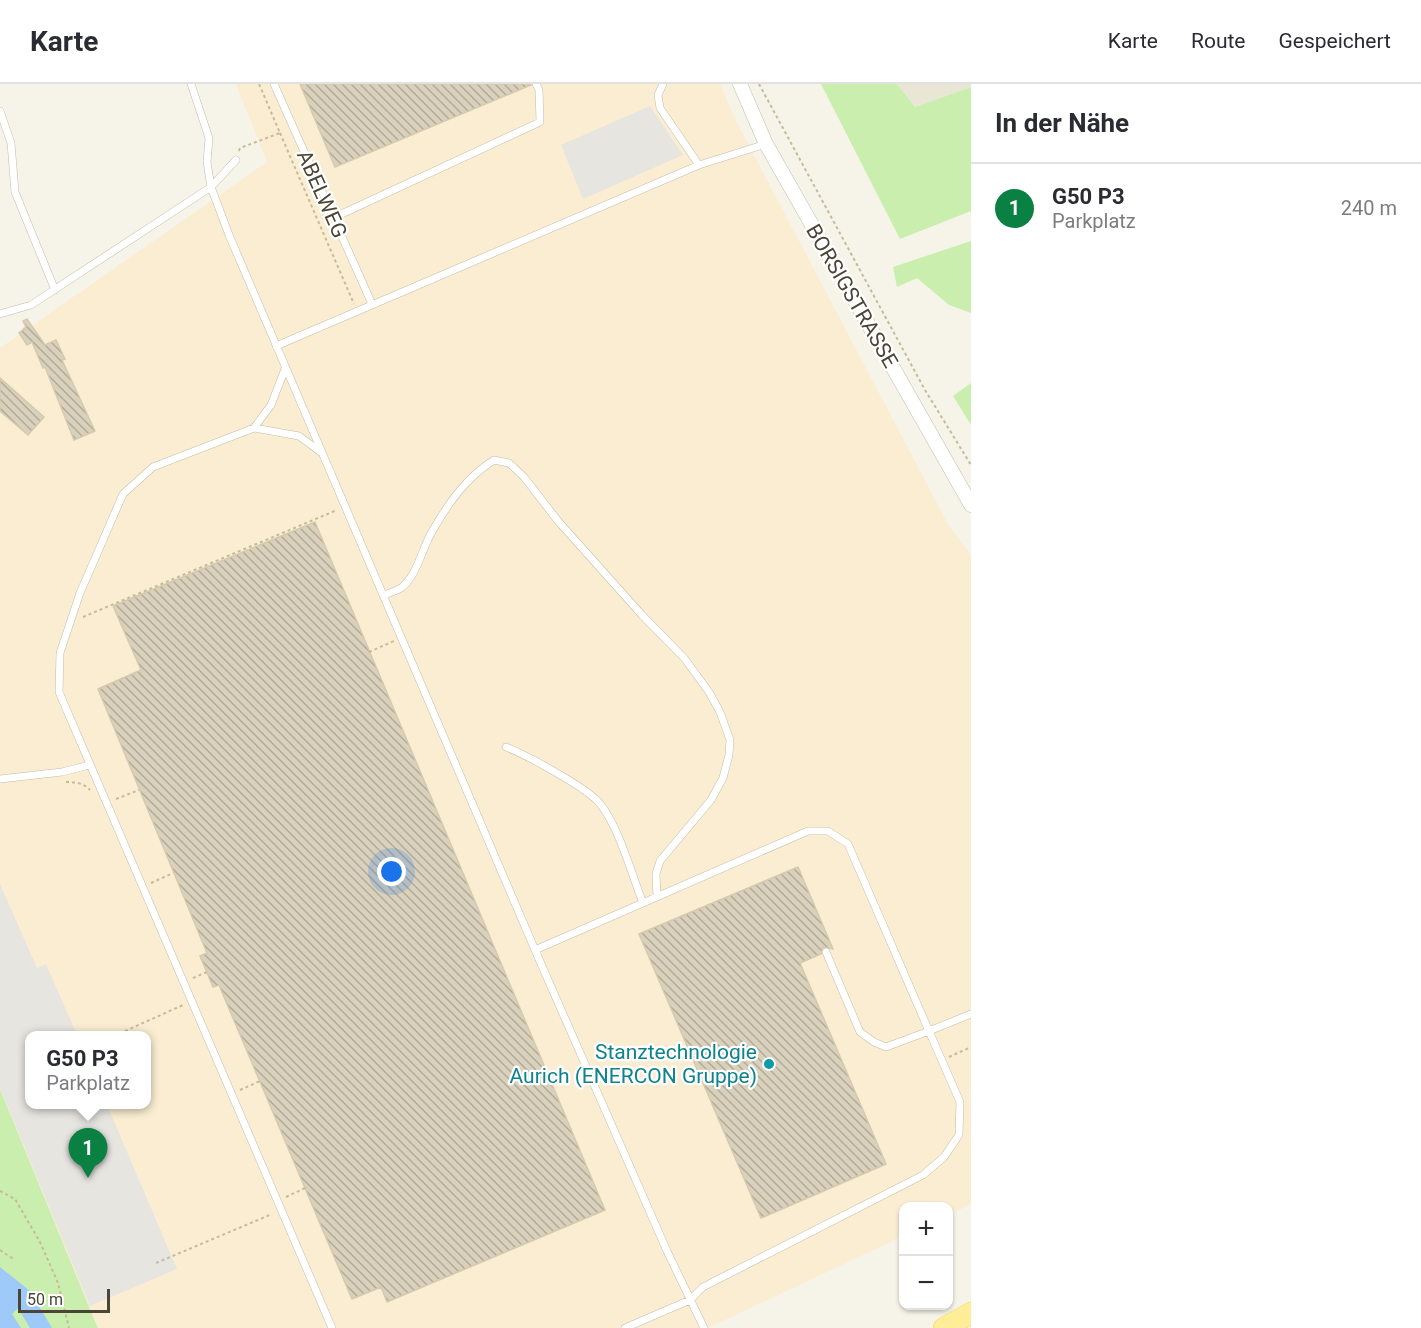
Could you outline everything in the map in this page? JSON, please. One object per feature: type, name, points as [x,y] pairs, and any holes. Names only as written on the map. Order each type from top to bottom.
[{"type":"main road","points":[[944,1328],[971,1313]]},
{"type":"street","name":"BORSIGSTRASSE","points":[[740,84],[766,144],[971,506]]},
{"type":"lane","points":[[191,84],[209,138],[207,162],[211,187],[285,369],[535,950],[704,1328]]},
{"type":"lane","name":"ABELWEG","points":[[274,84],[372,304]]},
{"type":"lane","points":[[333,218],[540,122],[539,90],[536,84]]},
{"type":"lane","points":[[663,84],[658,95],[660,108],[699,165]]},
{"type":"lane","points":[[0,111],[11,143],[15,192],[55,290]]},
{"type":"lane","points":[[276,346],[699,165],[766,144]]},
{"type":"lane","points":[[0,314],[31,305],[55,290],[211,187],[236,160]]},
{"type":"lane","points":[[254,428],[271,405],[285,369]]},
{"type":"lane","points":[[323,454],[299,436],[254,428],[153,467],[123,494],[80,593],[60,653],[59,692],[332,1328]]},
{"type":"lane","points":[[384,595],[399,589],[407,582],[432,531],[458,491],[477,470],[494,460],[509,463],[524,477],[558,521],[642,615],[685,659],[709,692],[720,712],[730,740],[723,778],[711,800],[660,861],[656,874],[657,897]]},
{"type":"lane","points":[[506,747],[524,754],[600,802],[609,817],[643,903]]},
{"type":"lane","points":[[0,779],[62,772],[89,765]]},
{"type":"lane","points":[[535,950],[808,831],[828,831],[848,844],[960,1102],[958,1135],[944,1157],[923,1175],[702,1287],[690,1300],[625,1328]]},
{"type":"lane","points":[[826,952],[860,1032],[874,1042],[886,1047],[971,1014]]},
{"type":"path","points":[[259,84],[357,310]]},
{"type":"path","name":"BORSIGSTRASSE","points":[[759,84],[925,390],[971,465]]},
{"type":"path","points":[[236,160],[240,148],[280,133]]},
{"type":"path","points":[[71,622],[346,507]]},
{"type":"path","points":[[369,652],[402,638]]},
{"type":"path","points":[[58,782],[79,783],[87,786],[91,792],[100,788]]},
{"type":"path","points":[[106,803],[139,790]]},
{"type":"path","points":[[142,887],[173,873]]},
{"type":"path","points":[[183,982],[207,972]]},
{"type":"path","points":[[123,1031],[191,1001]]},
{"type":"path","points":[[942,1059],[971,1047]]},
{"type":"path","points":[[231,1094],[260,1081]]},
{"type":"path","points":[[277,1201],[305,1188]]},
{"type":"path","points":[[0,1191],[15,1199],[40,1242],[58,1283],[69,1328]]},
{"type":"path","points":[[156,1263],[281,1210]]},
{"type":"path","points":[[0,1250],[15,1260]]},
{"type":"shaded area","points":[[236,84],[720,84],[737,123],[949,526],[971,555],[971,1204],[953,1213],[953,1202],[899,1202],[899,1238],[708,1328],[98,1328],[0,1089],[0,348],[267,162]]},
{"type":"shaded area","points":[[897,84],[971,84],[971,87],[915,107]]},
{"type":"shaded area","points":[[650,106],[683,155],[583,199],[561,145]]},
{"type":"shaded area","points":[[0,884],[37,968],[46,964],[75,1031],[25,1031],[25,1109],[109,1109],[177,1269],[90,1306],[0,1088]]},
{"type":"green space","points":[[821,84],[897,84],[915,107],[971,87],[971,211],[900,239]]},
{"type":"green space","points":[[971,241],[971,313],[949,305],[917,278],[897,287],[893,267]]},
{"type":"green space","points":[[971,383],[971,425],[953,396]]},
{"type":"green space","points":[[0,1089],[92,1314],[98,1328],[0,1328]]},
{"type":"water","points":[[0,1267],[30,1291],[52,1328],[30,1328],[18,1308],[12,1314],[21,1328],[0,1328]]},
{"type":"building","points":[[300,84],[530,84],[531,85],[335,167]]},
{"type":"building","points":[[27,319],[45,345],[56,340],[65,359],[62,360],[95,431],[74,440],[45,367],[43,368],[32,342],[27,345],[19,333],[26,327],[23,321]]},
{"type":"building","points":[[0,378],[44,417],[28,435],[0,411]]},
{"type":"building","points":[[315,522],[605,1210],[387,1302],[381,1287],[352,1299],[219,985],[213,987],[200,956],[207,953],[98,689],[141,670],[113,606]]},
{"type":"building","name":"Stanztechnologie Aurich (ENERCON Gruppe)","points":[[798,867],[833,949],[823,947],[821,954],[800,963],[886,1164],[761,1218],[639,934]]},
{"type":"place","name":"Stanztechnologie Aurich (ENERCON Gruppe)","points":[[769,1064]]},
{"type":"place","name":"G50 P3","points":[[88,1178]]}]
